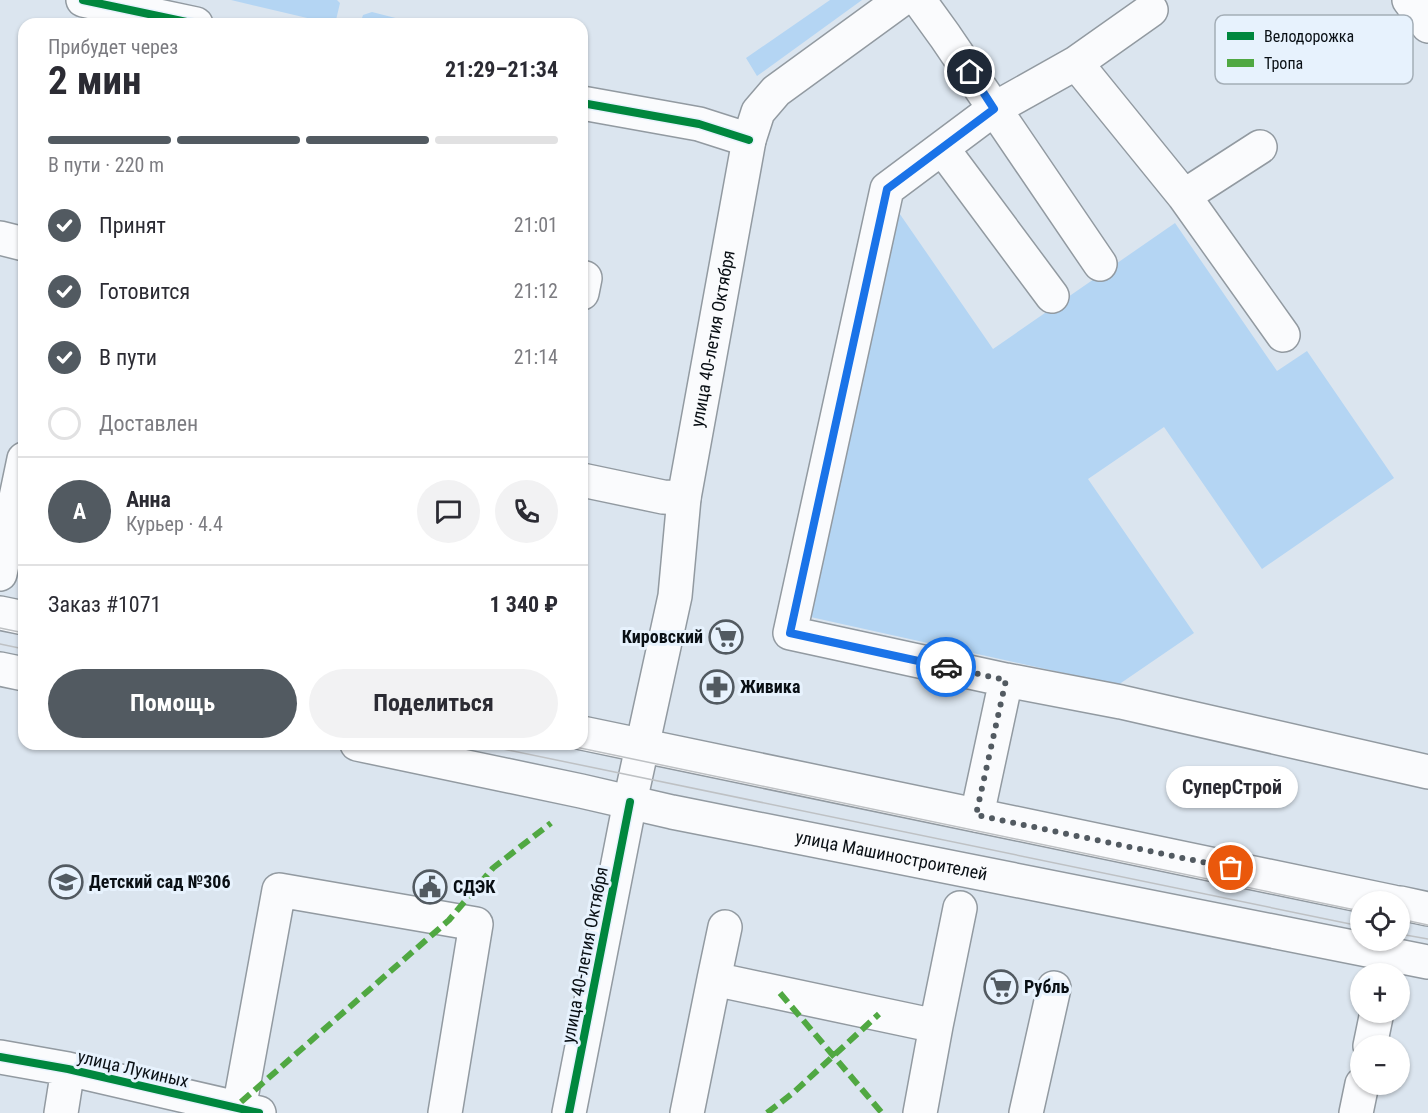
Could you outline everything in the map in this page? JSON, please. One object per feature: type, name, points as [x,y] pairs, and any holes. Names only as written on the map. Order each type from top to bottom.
[{"type":"main road","points":[[83,0],[168,18]]},
{"type":"main road","name":"улица 40-летия Октября","points":[[569,1113],[630,802],[675,596],[684,498],[749,140],[758,112],[776,91],[901,0]]},
{"type":"main road","points":[[919,0],[1100,264]]},
{"type":"main road","points":[[1151,10],[1077,63],[994,109],[887,189],[790,633],[1006,680],[1121,702],[1428,772]]},
{"type":"main road","points":[[1077,63],[1184,196],[1283,335]]},
{"type":"main road","points":[[588,104],[699,124],[749,140]]},
{"type":"main road","points":[[1184,196],[1260,147]]},
{"type":"main road","points":[[942,148],[1052,296]]},
{"type":"main road","points":[[0,238],[18,242]]},
{"type":"main road","points":[[588,481],[663,497],[684,498]]},
{"type":"main road","points":[[0,574],[18,488]]},
{"type":"main road","points":[[0,613],[18,617]]},
{"type":"main road","points":[[0,669],[18,673]]},
{"type":"main road","points":[[976,815],[1006,680]]},
{"type":"main road","points":[[588,734],[1350,893]]},
{"type":"main road","name":"улица Машиностроителей","points":[[385,750],[753,829],[1428,962]]},
{"type":"main road","points":[[249,1111],[241,1102],[279,890],[476,924],[445,1113]]},
{"type":"main road","points":[[1410,905],[1428,909]]},
{"type":"main road","points":[[920,1113],[960,908]]},
{"type":"main road","points":[[687,1113],[724,927]]},
{"type":"main road","points":[[714,979],[936,1026]]},
{"type":"main road","points":[[1026,1113],[1054,988]]},
{"type":"main road","name":"улица Лукиных","points":[[0,1057],[68,1069],[249,1111]]},
{"type":"main road","points":[[61,1113],[68,1069]]},
{"type":"main road","points":[[1356,1113],[1360,1095]]},
{"type":"shaded area","points":[[231,0],[337,0],[340,3],[336,18],[307,18]]},
{"type":"shaded area","points":[[830,0],[862,0],[757,76],[746,58]]},
{"type":"shaded area","points":[[372,12],[396,18],[362,18],[363,15]]},
{"type":"shaded area","points":[[895,207],[993,349],[1175,223],[1277,371],[1307,351],[1394,478],[1262,569],[1164,427],[1088,479],[1194,633],[1118,685],[806,616]]},
{"type":"tram line","points":[[0,628],[18,632]]},
{"type":"tram line","points":[[0,644],[18,648]]},
{"type":"tram line","points":[[508,750],[1350,924]]},
{"type":"tram line","points":[[588,750],[1350,909]]},
{"type":"tram line","points":[[1410,921],[1428,925]]},
{"type":"tram line","points":[[1410,936],[1428,939]]},
{"type":"marked path","points":[[241,1102],[449,920],[493,868],[551,823]]},
{"type":"marked path","points":[[780,993],[882,1113]]},
{"type":"marked path","points":[[767,1113],[793,1093],[879,1014]]},
{"type":"cycle path","points":[[83,0],[168,18]]},
{"type":"cycle path","points":[[588,104],[699,124],[749,140]]},
{"type":"cycle path","points":[[569,1113],[630,802]]},
{"type":"cycle path","points":[[0,1057],[68,1069],[259,1113]]},
{"type":"way so far","points":[[946,667],[1006,680],[976,815],[1231,868]]},
{"type":"place","name":"Кировский","points":[[726,637]]},
{"type":"place","name":"Живика","points":[[717,687]]},
{"type":"place","name":"СуперСтрой","points":[[1231,868]]},
{"type":"place","name":"Детский сад №306","points":[[66,882]]},
{"type":"place","name":"СДЭК","points":[[430,887]]},
{"type":"place","name":"Рубль","points":[[1001,987]]},
{"type":"route","points":[[946,667],[790,633],[887,189],[994,109],[970,72]]}]
